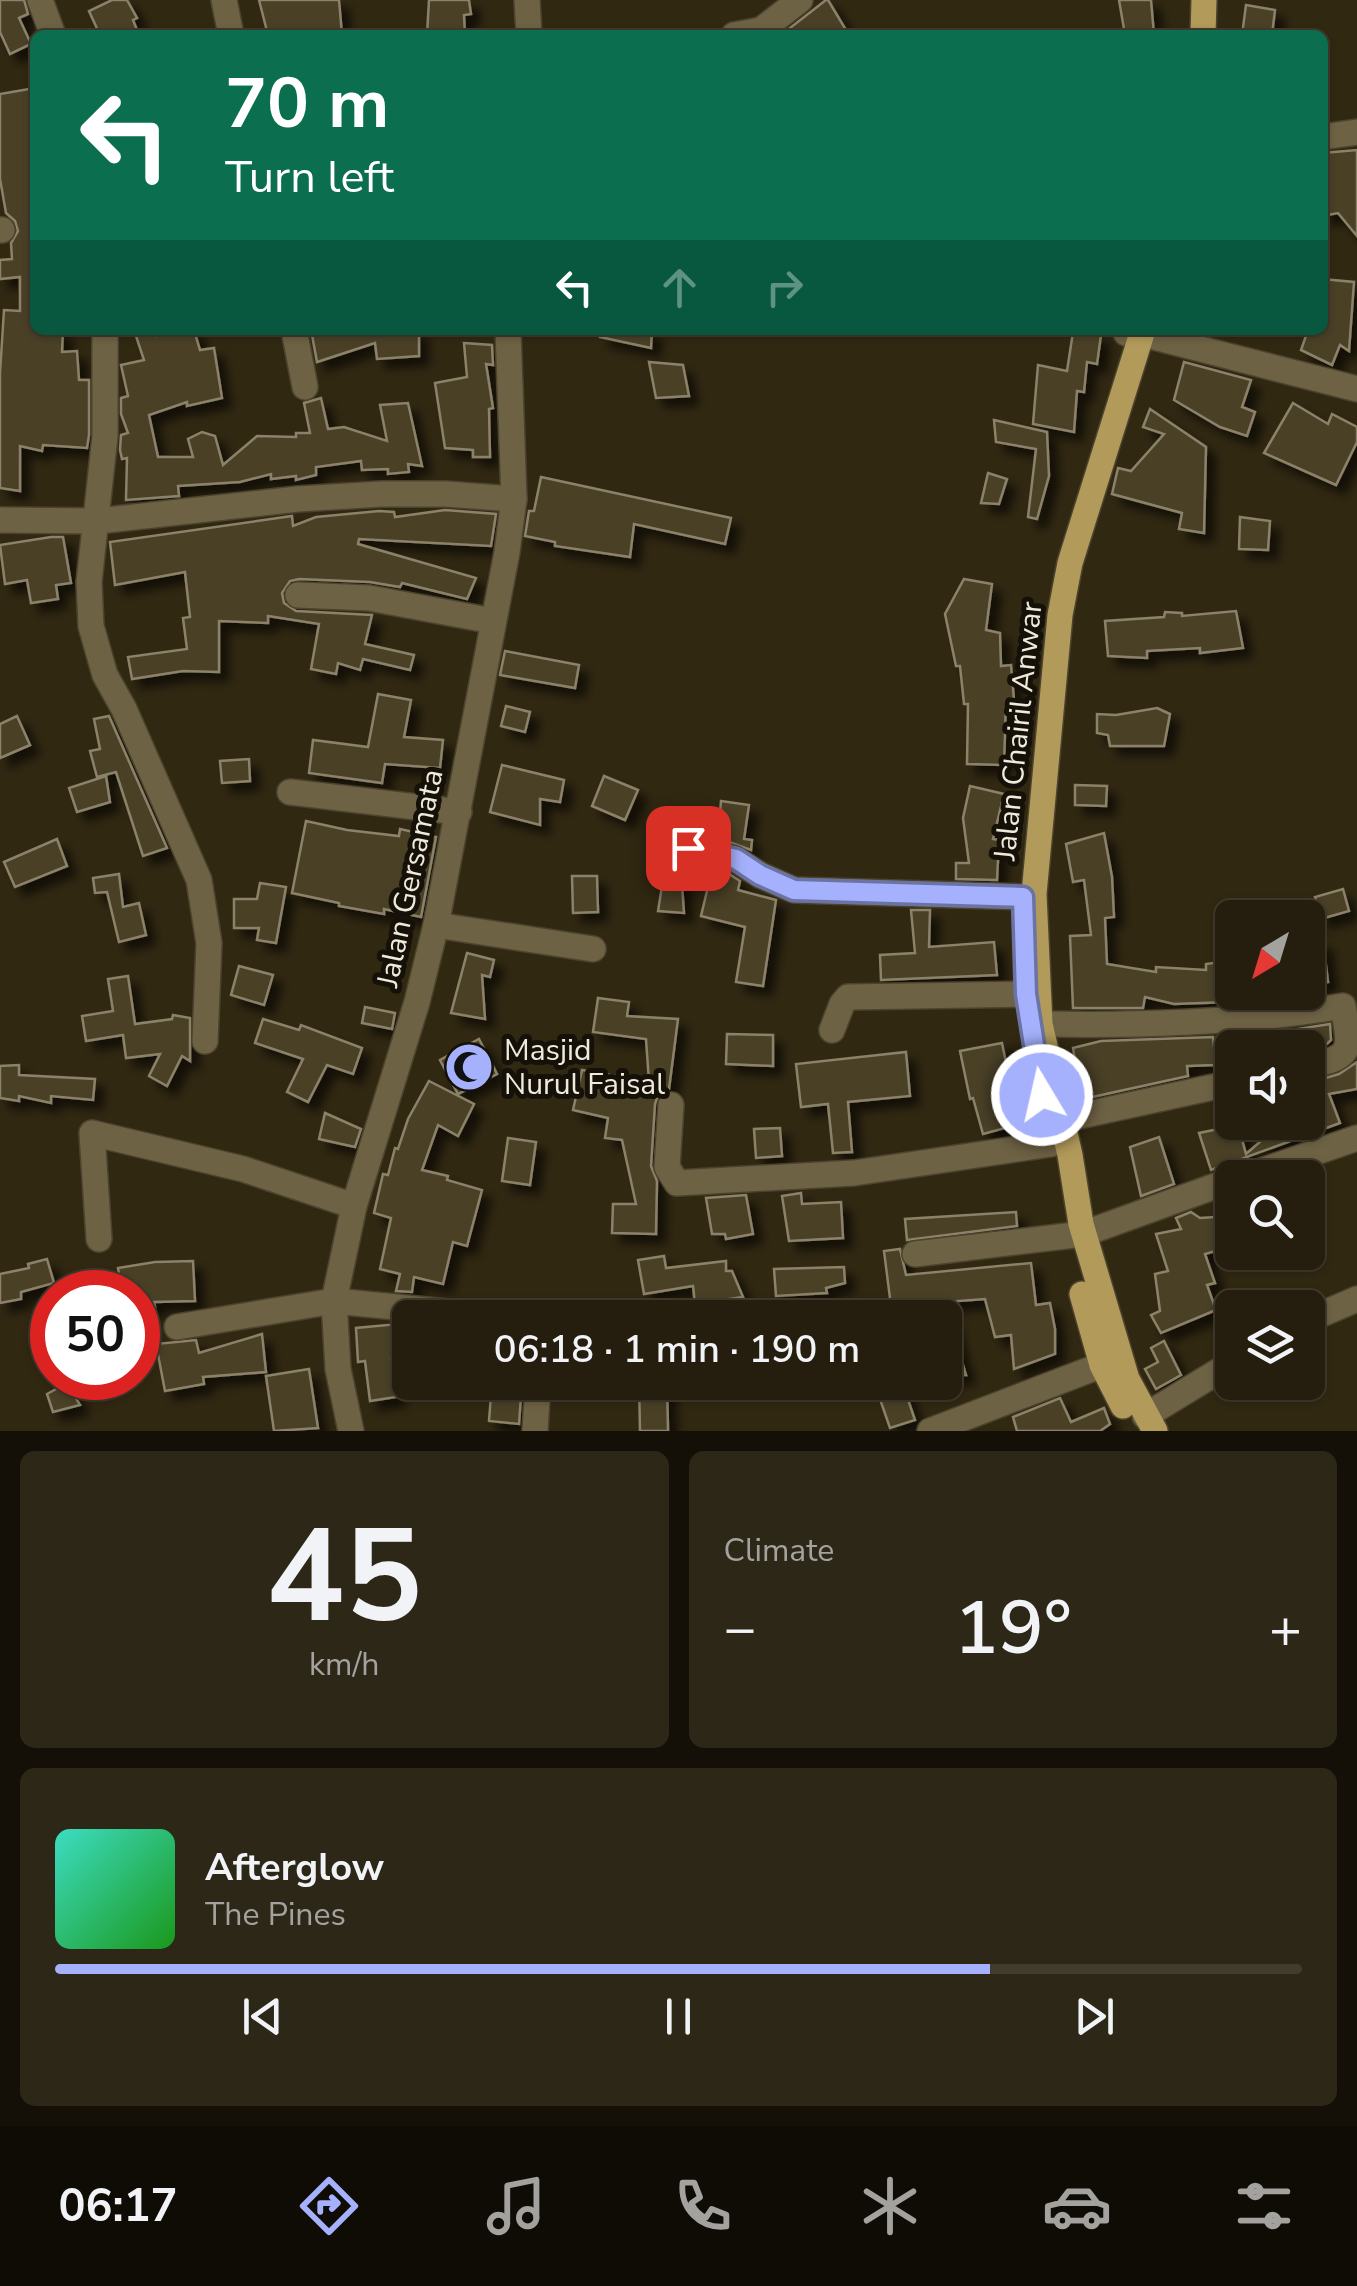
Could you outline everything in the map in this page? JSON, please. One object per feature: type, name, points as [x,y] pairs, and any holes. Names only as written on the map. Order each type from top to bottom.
[{"type":"main road","points":[[1192,30],[1193,0]]},
{"type":"main road","points":[[1202,30],[1204,0]]},
{"type":"main road","name":"Jalan Chairil Anwar","points":[[1133,335],[1072,507],[1058,569],[1049,621],[1044,715],[1023,897],[1026,994],[1102,1365],[1146,1426]]},
{"type":"main road","name":"Jalan Chairil Anwar","points":[[1056,1132],[1040,1024],[1034,894],[1060,615],[1081,518],[1133,335]]},
{"type":"main road","name":"Jalan Chairil Anwar","points":[[1076,1235],[1146,1426]]},
{"type":"street","points":[[40,0],[51,30]]},
{"type":"street","points":[[224,0],[230,30]]},
{"type":"street","points":[[527,0],[529,30]]},
{"type":"street","points":[[761,30],[800,0]]},
{"type":"street","points":[[1328,136],[1357,132]]},
{"type":"street","points":[[105,335],[105,436],[89,582],[96,652],[200,880],[209,943],[205,1041]]},
{"type":"street","points":[[295,335],[305,387]]},
{"type":"street","name":"Jalan Gersamata","points":[[351,1431],[338,1369],[334,1301],[354,1206],[418,1002],[436,926],[494,621],[514,499],[508,335]]},
{"type":"street","points":[[1146,335],[1357,389]]},
{"type":"street","points":[[0,520],[98,521],[382,494],[514,499]]},
{"type":"street","points":[[298,595],[370,598],[494,621]]},
{"type":"street","points":[[290,792],[459,812]]},
{"type":"street","points":[[688,848],[736,859],[770,881],[794,890],[1023,897]]},
{"type":"street","points":[[436,926],[593,949]]},
{"type":"street","points":[[832,1030],[848,998],[1026,994]]},
{"type":"street","points":[[1040,1024],[1136,1026],[1304,1013],[1350,1005],[1347,1050],[1342,1056],[1325,1061]]},
{"type":"street","points":[[671,1104],[667,1167],[677,1183],[854,1173],[1056,1132],[1215,1088]]},
{"type":"street","points":[[99,1239],[92,1133],[243,1169],[354,1206]]},
{"type":"street","points":[[1293,1160],[1357,1138]]},
{"type":"street","points":[[915,1254],[1022,1238],[1076,1235],[1215,1186]]},
{"type":"street","points":[[1325,1313],[1357,1299]]},
{"type":"street","points":[[177,1326],[334,1301],[392,1306]]},
{"type":"street","points":[[930,1431],[1102,1365]]},
{"type":"street","points":[[1146,1426],[1215,1375]]},
{"type":"street","points":[[535,1431],[537,1400]]},
{"type":"building","points":[[0,0],[24,0],[28,14],[19,18],[30,44],[10,54],[0,32]]},
{"type":"building","points":[[112,0],[127,0],[137,18],[133,20],[137,30],[98,30],[89,11]]},
{"type":"building","points":[[259,0],[339,0],[342,30],[267,30]]},
{"type":"building","points":[[429,0],[469,0],[471,14],[464,15],[465,30],[427,30]]},
{"type":"building","points":[[826,0],[846,30],[787,30]]},
{"type":"building","points":[[1119,0],[1151,0],[1154,30],[1124,30]]},
{"type":"building","points":[[1246,5],[1275,10],[1273,30],[1243,30]]},
{"type":"building","points":[[30,89],[30,335],[63,335],[62,352],[77,351],[79,380],[89,380],[87,448],[43,445],[42,451],[20,446],[20,491],[0,488],[4,310],[20,311],[20,277],[0,279],[0,260],[12,259],[11,243],[18,231],[15,221],[6,213],[0,179],[0,94]]},
{"type":"building","points":[[1357,150],[1357,236],[1338,213],[1328,215],[1328,152]]},
{"type":"building","points":[[1328,280],[1354,282],[1349,351],[1340,345],[1332,365],[1301,350],[1306,335],[1328,335]]},
{"type":"building","points":[[136,335],[196,335],[200,350],[214,348],[222,398],[187,406],[187,402],[149,415],[158,457],[193,457],[188,439],[202,432],[215,436],[223,465],[257,436],[296,437],[296,433],[310,433],[304,403],[321,398],[328,429],[344,427],[387,441],[380,405],[408,403],[422,466],[408,464],[409,472],[388,474],[388,469],[362,470],[361,461],[316,467],[316,475],[296,480],[296,476],[271,479],[271,474],[240,482],[178,486],[179,496],[126,500],[127,458],[122,459],[120,450],[121,435],[128,433],[121,414],[121,398],[128,396],[121,365],[144,360]]},
{"type":"building","points":[[312,335],[419,335],[419,356],[377,359],[375,343],[317,362]]},
{"type":"building","points":[[652,335],[651,348],[600,337]]},
{"type":"building","points":[[1073,335],[1101,335],[1097,364],[1087,362],[1084,392],[1077,391],[1074,432],[1033,424],[1038,365],[1067,371]]},
{"type":"building","points":[[464,343],[492,345],[493,365],[486,364],[493,408],[489,409],[490,457],[473,457],[473,450],[445,448],[435,383],[467,377]]},
{"type":"building","points":[[649,362],[683,365],[689,396],[656,398]]},
{"type":"building","points":[[1184,362],[1251,380],[1242,407],[1255,412],[1247,436],[1220,427],[1174,400]]},
{"type":"building","points":[[1293,403],[1328,424],[1332,414],[1357,427],[1357,442],[1336,485],[1264,453]]},
{"type":"building","points":[[1150,409],[1206,447],[1204,533],[1179,529],[1182,513],[1112,494],[1118,468],[1131,471],[1164,434],[1143,427]]},
{"type":"building","points":[[994,420],[1047,432],[1049,476],[1037,519],[1028,517],[1036,449],[996,442]]},
{"type":"building","points":[[988,473],[1007,479],[999,504],[981,503]]},
{"type":"building","points":[[541,477],[731,518],[725,544],[634,524],[630,557],[555,546],[555,542],[525,536]]},
{"type":"building","points":[[445,510],[496,514],[491,546],[359,539],[358,544],[476,578],[467,599],[402,583],[400,587],[299,579],[290,581],[282,593],[284,603],[296,611],[372,615],[365,644],[414,655],[410,670],[363,659],[360,670],[338,663],[336,674],[311,669],[319,624],[268,616],[268,623],[219,621],[219,672],[183,671],[132,679],[128,657],[187,649],[183,618],[190,617],[185,572],[115,585],[110,542],[292,516],[293,526],[316,517],[379,511],[394,512],[395,517]]},
{"type":"building","points":[[1240,517],[1270,521],[1268,550],[1239,549]]},
{"type":"building","points":[[63,537],[71,583],[56,585],[58,599],[31,603],[27,580],[5,584],[0,545]]},
{"type":"building","points":[[964,579],[992,584],[986,630],[1000,633],[1001,666],[1011,665],[1014,700],[1006,701],[1004,765],[967,764],[968,704],[964,704],[960,666],[956,666],[945,614]]},
{"type":"building","points":[[1236,611],[1243,648],[1200,653],[1200,648],[1147,651],[1147,658],[1108,656],[1105,621],[1164,617],[1165,612],[1182,616]]},
{"type":"building","points":[[505,651],[579,665],[575,688],[500,675]]},
{"type":"building","points":[[378,694],[411,700],[404,737],[443,740],[440,768],[385,764],[382,783],[309,773],[313,740],[368,747]]},
{"type":"building","points":[[506,706],[530,712],[525,732],[501,726]]},
{"type":"building","points":[[1157,708],[1170,714],[1164,746],[1110,746],[1108,735],[1097,733],[1097,714]]},
{"type":"building","points":[[17,716],[30,745],[0,758],[0,724]]},
{"type":"building","points":[[109,716],[167,848],[143,856],[116,772],[97,777],[90,751],[100,749],[94,719]]},
{"type":"building","points":[[249,759],[250,781],[222,783],[220,761]]},
{"type":"building","points":[[502,765],[564,780],[560,802],[540,799],[540,825],[490,812]]},
{"type":"building","points":[[106,776],[110,802],[77,812],[69,788]]},
{"type":"building","points":[[604,776],[638,790],[625,820],[592,806]]},
{"type":"building","points":[[1075,785],[1107,786],[1106,806],[1075,805]]},
{"type":"building","points":[[970,786],[1004,794],[993,839],[999,840],[997,880],[956,879],[956,863],[969,863],[963,818]]},
{"type":"building","points":[[721,801],[749,805],[744,839],[752,840],[751,850],[718,838]]},
{"type":"building","points":[[306,821],[347,830],[399,836],[400,829],[436,837],[421,917],[384,909],[384,914],[339,906],[292,893]]},
{"type":"building","points":[[1104,833],[1114,917],[1105,918],[1107,964],[1156,972],[1156,967],[1206,970],[1206,964],[1215,963],[1215,1003],[1174,1004],[1145,997],[1143,1008],[1073,1008],[1070,936],[1091,935],[1084,880],[1073,882],[1066,844]]},
{"type":"building","points":[[57,839],[67,866],[15,887],[4,862]]},
{"type":"building","points":[[657,870],[681,871],[684,913],[658,911],[662,886],[657,886]]},
{"type":"building","points":[[712,870],[740,881],[738,890],[776,900],[763,986],[736,982],[745,927],[701,916]]},
{"type":"building","points":[[119,874],[123,907],[139,903],[146,935],[119,942],[107,892],[95,893],[93,878]]},
{"type":"building","points":[[572,876],[597,876],[598,912],[573,913]]},
{"type":"building","points":[[260,883],[286,887],[276,943],[257,940],[259,928],[234,928],[234,899],[257,899]]},
{"type":"building","points":[[1343,889],[1349,911],[1325,918],[1325,900],[1315,897]]},
{"type":"building","points":[[911,910],[930,910],[929,947],[994,942],[997,975],[881,980],[880,955],[915,953]]},
{"type":"building","points":[[467,953],[494,960],[490,977],[482,975],[485,1019],[451,1013]]},
{"type":"building","points":[[239,966],[273,975],[264,1005],[231,995]]},
{"type":"building","points":[[128,976],[135,1024],[172,1019],[173,1015],[190,1018],[190,1061],[182,1056],[167,1086],[149,1076],[160,1054],[126,1058],[123,1035],[86,1041],[82,1016],[113,1011],[108,979]]},
{"type":"building","points":[[598,998],[629,1002],[627,1016],[678,1019],[669,1089],[658,1095],[655,1104],[651,1166],[657,1181],[656,1234],[612,1233],[613,1204],[636,1204],[622,1140],[605,1138],[608,1118],[573,1110],[582,1070],[649,1082],[646,1039],[593,1032]]},
{"type":"building","points":[[365,1007],[395,1013],[392,1029],[362,1023]]},
{"type":"building","points":[[263,1019],[299,1030],[301,1025],[362,1048],[353,1074],[327,1065],[308,1102],[287,1092],[303,1059],[255,1043]]},
{"type":"building","points":[[1330,1024],[1331,1040],[1325,1045],[1325,1030],[1291,1030]]},
{"type":"building","points":[[727,1034],[773,1035],[773,1066],[726,1064]]},
{"type":"building","points":[[1213,1037],[1215,1065],[1187,1066],[1188,1076],[1074,1101],[1068,1074],[1077,1074],[1073,1048],[1101,1041]]},
{"type":"building","name":"Masjid Nurul Faisal","points":[[479,1039],[497,1074],[458,1094],[440,1060]]},
{"type":"building","points":[[1002,1043],[1013,1097],[1020,1096],[1027,1122],[983,1134],[973,1098],[970,1099],[960,1051]]},
{"type":"building","points":[[906,1052],[910,1096],[848,1102],[852,1152],[833,1153],[828,1104],[801,1107],[796,1064]]},
{"type":"building","points":[[1357,1062],[1357,1089],[1329,1094],[1340,1123],[1325,1128],[1325,1078]]},
{"type":"building","points":[[19,1065],[19,1075],[95,1079],[93,1100],[51,1096],[51,1103],[19,1096],[19,1101],[0,1098],[0,1066]]},
{"type":"building","points":[[429,1081],[474,1104],[458,1136],[438,1125],[422,1170],[482,1190],[467,1246],[453,1242],[443,1284],[414,1277],[412,1292],[396,1291],[400,1274],[380,1269],[391,1218],[374,1213],[383,1174],[388,1175],[395,1148],[398,1149],[408,1119]]},
{"type":"building","points":[[325,1113],[361,1129],[355,1147],[319,1139]]},
{"type":"building","points":[[780,1128],[782,1156],[756,1158],[754,1129]]},
{"type":"building","points":[[1215,1130],[1215,1140],[1242,1140],[1246,1154],[1262,1140],[1293,1140],[1238,1160],[1215,1160],[1215,1169],[1211,1170],[1199,1133]]},
{"type":"building","points":[[1159,1137],[1174,1184],[1141,1196],[1130,1147]]},
{"type":"building","points":[[508,1138],[536,1142],[530,1185],[502,1181]]},
{"type":"building","points":[[801,1193],[802,1204],[841,1202],[843,1238],[789,1241],[782,1196]]},
{"type":"building","points":[[746,1195],[753,1234],[726,1239],[725,1234],[712,1234],[706,1198]]},
{"type":"building","points":[[1016,1212],[1017,1226],[907,1240],[905,1219]]},
{"type":"building","points":[[1191,1212],[1200,1218],[1215,1217],[1215,1251],[1205,1254],[1215,1283],[1207,1285],[1215,1310],[1161,1333],[1151,1315],[1160,1311],[1155,1274],[1168,1271],[1156,1234],[1181,1229],[1176,1218]]},
{"type":"building","points":[[900,1249],[906,1275],[1031,1263],[1036,1305],[1050,1303],[1055,1354],[1014,1369],[1011,1335],[995,1337],[985,1299],[890,1300],[884,1251]]},
{"type":"building","points":[[664,1256],[666,1268],[726,1261],[726,1271],[732,1271],[743,1297],[695,1300],[693,1286],[644,1294],[638,1260]]},
{"type":"building","points":[[47,1259],[50,1270],[30,1270],[30,1290],[21,1292],[21,1299],[0,1303],[0,1274],[29,1268],[28,1264]]},
{"type":"building","points":[[193,1261],[195,1301],[160,1302],[160,1270],[118,1270],[155,1262]]},
{"type":"building","points":[[844,1267],[845,1283],[826,1288],[827,1293],[776,1296],[774,1269]]},
{"type":"building","points":[[392,1325],[392,1398],[370,1401],[365,1361],[358,1362],[356,1328]]},
{"type":"building","points":[[262,1334],[266,1372],[203,1377],[204,1384],[165,1391],[160,1344],[196,1340],[199,1353]]},
{"type":"building","points":[[1164,1341],[1181,1375],[1156,1389],[1145,1369],[1158,1362],[1151,1348]]},
{"type":"building","points":[[309,1369],[318,1428],[274,1431],[266,1376]]},
{"type":"building","points":[[1060,1398],[1071,1422],[1104,1408],[1110,1424],[1100,1431],[1017,1431],[1013,1417]]},
{"type":"building","points":[[49,1400],[77,1400],[80,1405],[53,1412]]},
{"type":"building","points":[[491,1400],[521,1400],[519,1424],[489,1421]]},
{"type":"building","points":[[639,1400],[667,1400],[668,1431],[640,1431]]},
{"type":"building","points":[[880,1400],[908,1400],[915,1420],[890,1428]]},
{"type":"place","name":"Masjid Nurul Faisal","points":[[469,1067]]},
{"type":"route","points":[[688,848],[736,859],[794,890],[1023,897],[1026,994],[1042,1095]]}]
